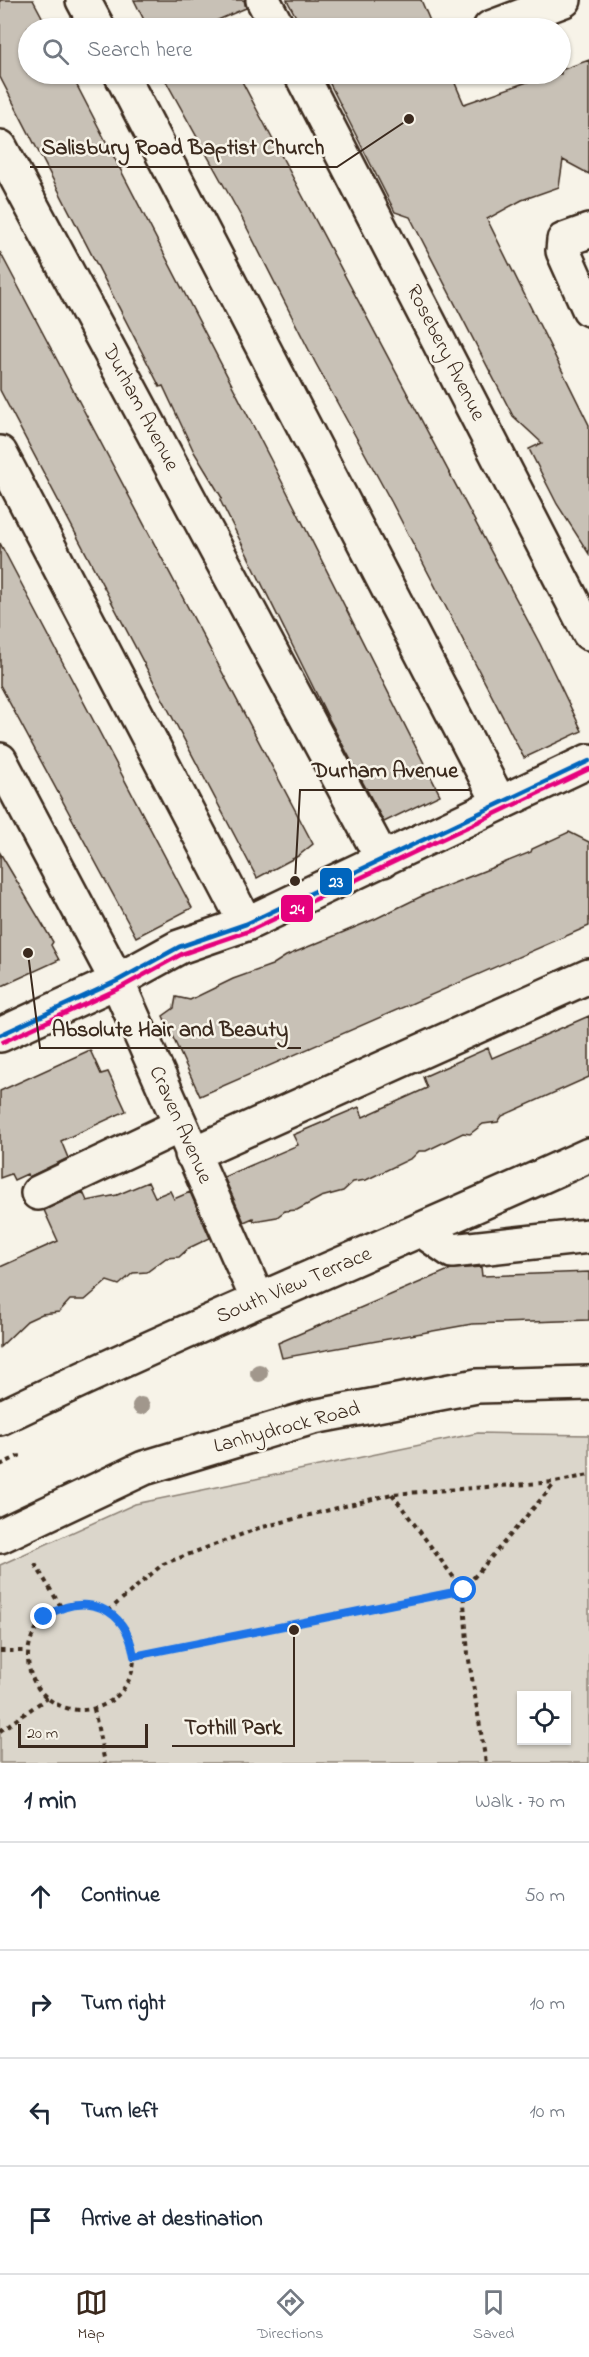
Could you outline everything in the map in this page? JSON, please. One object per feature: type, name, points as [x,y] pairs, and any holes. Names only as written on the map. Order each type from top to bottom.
[{"type":"street","points":[[83,0],[93,18]]},
{"type":"street","points":[[263,0],[273,18]]},
{"type":"street","points":[[516,18],[564,0]]},
{"type":"street","points":[[126,84],[499,802]]},
{"type":"street","name":"Rosebery Avenue","points":[[306,84],[589,633]]},
{"type":"street","name":"Durham Avenue","points":[[0,147],[383,860]]},
{"type":"street","points":[[576,235],[563,251],[589,309]]},
{"type":"street","points":[[0,453],[246,924]]},
{"type":"street","name":"Craven Avenue","points":[[0,760],[117,981],[185,1140],[258,1300]]},
{"type":"street","points":[[0,1035],[117,981],[179,947],[246,924],[589,761]]},
{"type":"street","points":[[38,1193],[185,1140],[589,976]]},
{"type":"street","name":"South View Terrace","points":[[0,1418],[258,1300],[423,1231],[589,1155]]},
{"type":"street","points":[[423,1231],[452,1251],[589,1236]]},
{"type":"street","name":"Lanhydrock Road","points":[[0,1536],[144,1468],[313,1417],[477,1386],[589,1383]]},
{"type":"path","points":[[0,1465],[19,1456]]},
{"type":"path","points":[[108,1611],[163,1564],[259,1528],[392,1494],[555,1482],[589,1475]]},
{"type":"path","points":[[134,1656],[464,1590],[555,1482]]},
{"type":"path","points":[[392,1494],[464,1590],[468,1654],[486,1763]]},
{"type":"path","points":[[44,1580],[61,1607]]},
{"type":"path","points":[[77,1603],[93,1605],[108,1611],[122,1623],[131,1638],[134,1656],[128,1684],[107,1704],[94,1709],[77,1711],[61,1707],[47,1698],[35,1685],[28,1669],[27,1651],[33,1632],[44,1617],[61,1607],[77,1603]]},
{"type":"path","points":[[0,1651],[27,1651]]},
{"type":"path","points":[[0,1731],[47,1698]]},
{"type":"path","points":[[94,1709],[105,1763]]},
{"type":"shaded area","points":[[478,1433],[589,1435],[589,1763],[0,1763],[0,1565],[135,1504]]},
{"type":"building","points":[[0,0],[33,0],[43,18],[18,18],[18,84],[76,84],[275,468],[440,795],[384,822],[329,719],[220,500],[222,498],[194,452],[163,386],[160,387],[0,77]]},
{"type":"building","points":[[134,0],[244,0],[246,8],[222,18],[143,18]]},
{"type":"building","points":[[287,0],[421,0],[429,18],[297,18]]},
{"type":"building","points":[[589,60],[589,174],[563,160],[559,187],[522,200],[487,219],[589,425],[589,554],[557,504],[529,449],[542,443],[513,416],[410,217],[395,212],[330,84],[455,84],[464,104],[521,84],[571,84],[571,66]]},
{"type":"building","points":[[168,84],[243,84],[540,644],[582,731],[524,758],[392,503],[315,362],[243,220]]},
{"type":"building","points":[[0,252],[313,844],[298,856],[257,878],[0,390]]},
{"type":"building","points":[[0,543],[192,908],[136,937],[0,685]]},
{"type":"building","points":[[569,832],[589,842],[589,926],[200,1096],[163,1016],[174,1008],[176,997],[190,1000],[233,979],[272,965],[286,956],[375,919],[424,895],[531,852],[532,849]]},
{"type":"building","points":[[0,853],[53,942],[51,945],[59,960],[0,987]]},
{"type":"building","points":[[589,1016],[589,1077],[502,1116],[498,1122],[483,1124],[470,1134],[463,1133],[426,1151],[419,1151],[412,1158],[366,1180],[353,1182],[343,1191],[321,1197],[297,1210],[285,1211],[277,1217],[254,1221],[253,1218],[244,1222],[224,1177],[298,1145],[293,1135],[359,1107],[363,1117],[427,1088],[423,1077],[488,1048],[492,1058]]},
{"type":"building","points":[[90,1050],[101,1074],[108,1072],[126,1111],[61,1141],[68,1158],[29,1177],[27,1174],[14,1180],[11,1174],[0,1178],[0,1091]]},
{"type":"building","points":[[148,1182],[155,1197],[170,1191],[174,1199],[190,1192],[210,1238],[189,1248],[179,1257],[166,1258],[147,1272],[133,1273],[119,1285],[107,1281],[85,1300],[70,1300],[59,1312],[42,1314],[27,1321],[0,1347],[0,1267],[58,1241],[44,1210],[83,1192],[87,1201],[117,1195]]},
{"type":"building","points":[[481,1267],[482,1276],[589,1272],[589,1320],[472,1324],[282,1358],[278,1343],[451,1269]]},
{"type":"transit line","name":"23","points":[[0,1035],[117,981],[179,947],[246,924],[589,761]]},
{"type":"transit line","name":"24","points":[[3,1042],[120,988],[182,954],[249,931],[589,769]]},
{"type":"place","name":"Salisbury Road Baptist Church","points":[[409,119]]},
{"type":"place","name":"Durham Avenue","points":[[295,881]]},
{"type":"place","name":"Absolute Hair and Beauty","points":[[28,953]]},
{"type":"place","name":"Tothill Park","points":[[294,1630]]},
{"type":"route","points":[[44,1617],[61,1607],[77,1603],[93,1605],[108,1611],[122,1623],[131,1638],[134,1656],[464,1590]]}]
